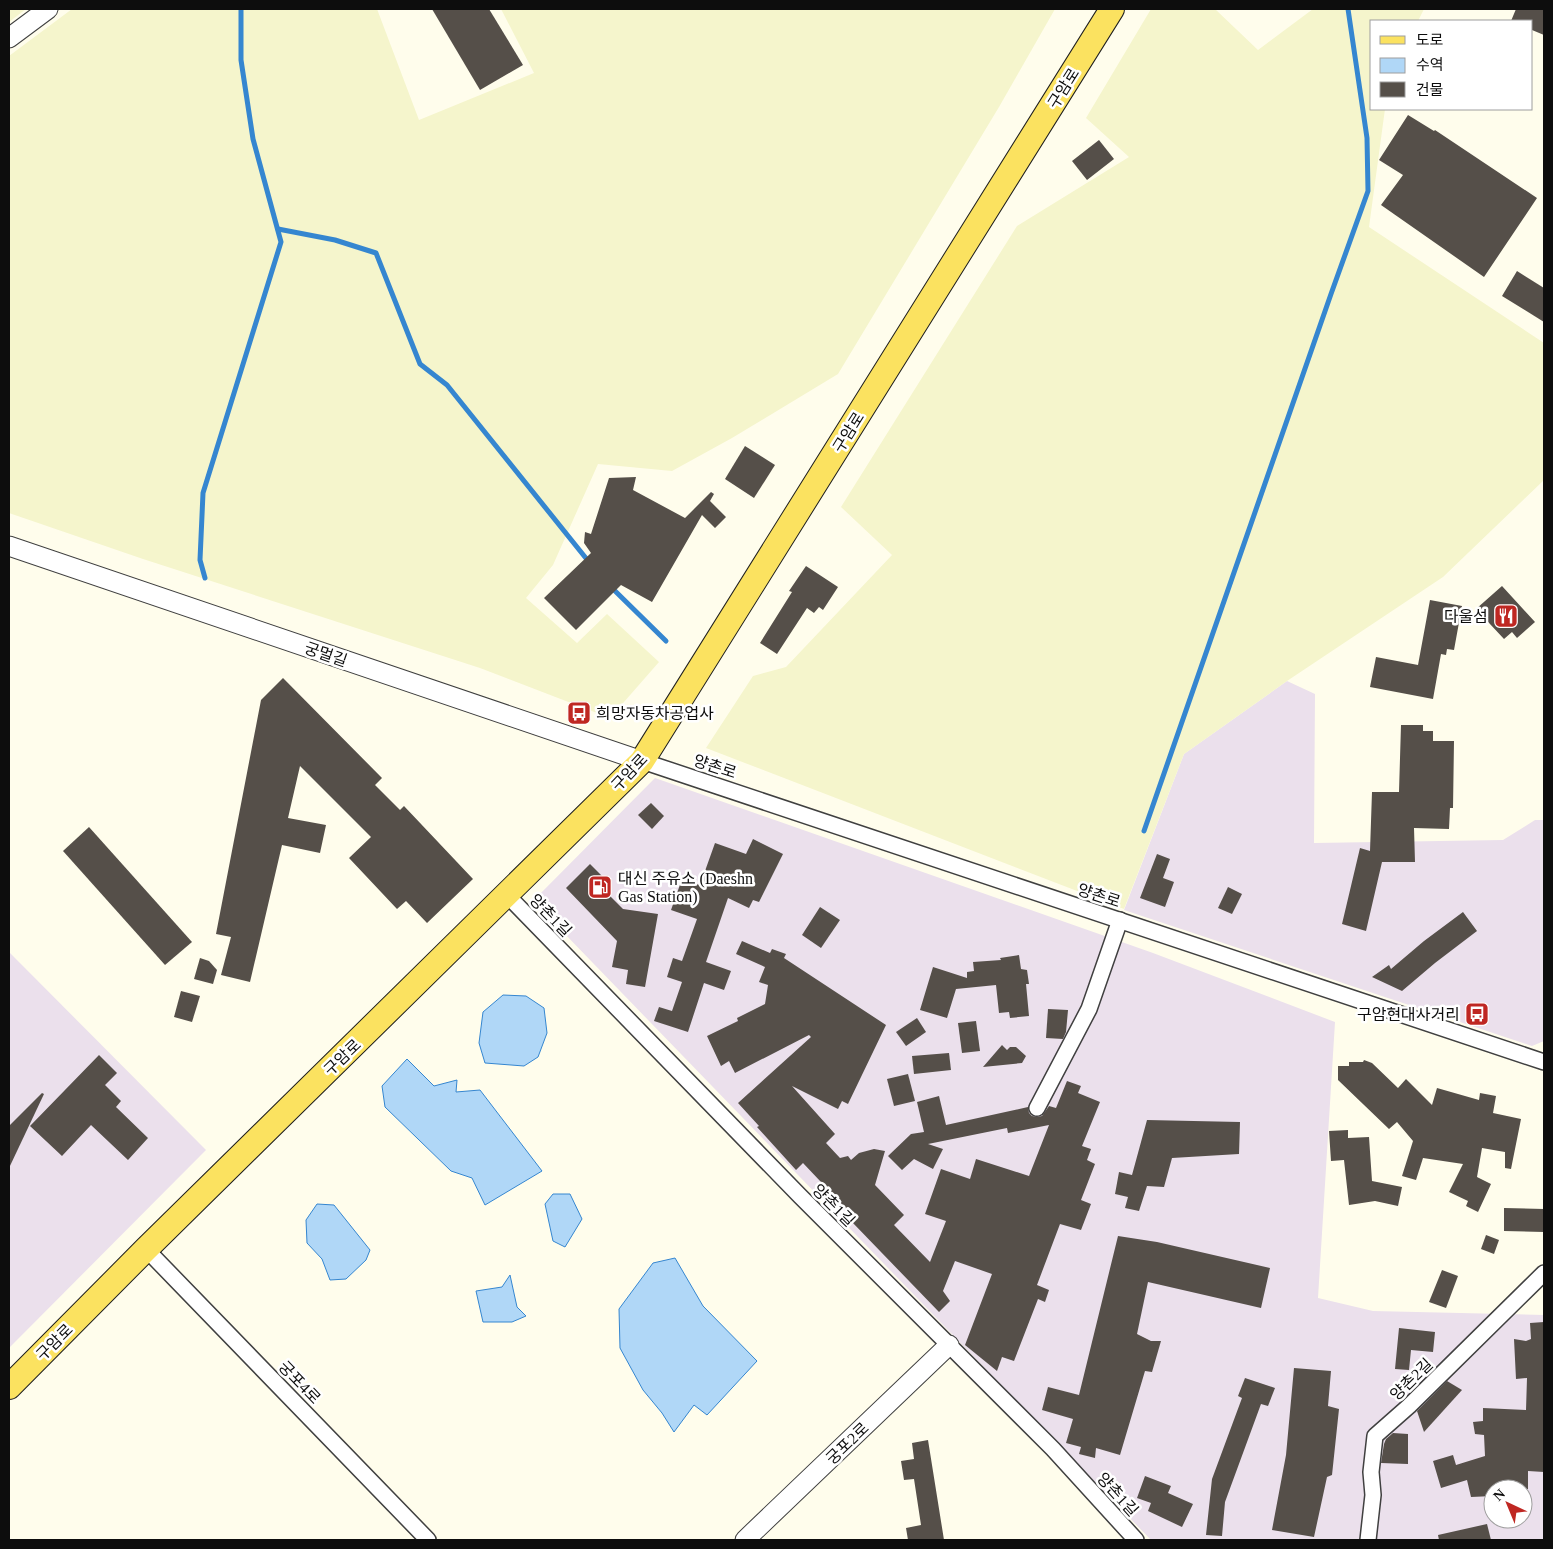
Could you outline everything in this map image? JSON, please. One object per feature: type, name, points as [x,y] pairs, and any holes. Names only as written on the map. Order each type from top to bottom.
[{"type":"main road","name":"구암로","points":[[9,1387],[146,1249],[642,760],[1112,9]]},
{"type":"street","points":[[9,38],[48,9]]},
{"type":"street","name":"궁멀길","points":[[9,546],[642,760]]},
{"type":"street","name":"양촌로","points":[[642,760],[1544,1062]]},
{"type":"street","name":"양촌1길","points":[[506,894],[788,1184],[1053,1449],[1136,1540]]},
{"type":"street","points":[[1037,1108],[1089,1009],[1120,920]]},
{"type":"street","name":"궁포4로","points":[[146,1249],[428,1540]]},
{"type":"street","name":"양촌2길","points":[[1368,1540],[1373,1495],[1371,1472],[1376,1436],[1544,1273]]},
{"type":"street","name":"궁포2로","points":[[745,1540],[949,1345]]},
{"type":"shaded area","points":[[1287,681],[1315,694],[1314,843],[1503,840],[1535,820],[1544,820],[1544,1041],[1532,1046],[1124,910],[1184,754]]},
{"type":"shaded area","points":[[655,778],[1153,953],[1335,1022],[1318,1298],[1373,1311],[1544,1315],[1544,1540],[1151,1540],[533,901]]},
{"type":"shaded area","points":[[9,952],[206,1150],[9,1348]]},
{"type":"green space","points":[[9,9],[26,9],[9,22]]},
{"type":"green space","points":[[72,9],[377,9],[419,120],[534,73],[501,9],[1055,9],[999,107],[838,374],[732,438],[672,471],[598,464],[553,565],[526,598],[577,643],[607,614],[659,662],[610,718],[480,668],[143,559],[9,513],[9,56]]},
{"type":"green space","points":[[1151,9],[1215,9],[1258,50],[1313,9],[1424,9],[1418,20],[1370,20],[1370,110],[1385,110],[1369,227],[1544,343],[1544,480],[1443,577],[1287,681],[1184,754],[1124,909],[706,748],[753,676],[786,667],[892,555],[841,507],[1017,226],[1129,157],[1086,118]]},
{"type":"water","points":[[503,995],[526,996],[544,1008],[547,1033],[538,1057],[524,1066],[485,1063],[479,1043],[483,1012]]},
{"type":"water","points":[[407,1059],[434,1086],[457,1080],[456,1092],[480,1090],[542,1171],[485,1205],[472,1178],[451,1171],[385,1107],[382,1086]]},
{"type":"water","points":[[553,1194],[570,1194],[582,1219],[565,1247],[553,1241],[545,1204]]},
{"type":"water","points":[[317,1204],[334,1205],[370,1250],[366,1260],[346,1279],[330,1280],[322,1259],[307,1243],[306,1220]]},
{"type":"water","points":[[675,1258],[703,1306],[757,1361],[707,1415],[694,1405],[674,1432],[662,1413],[643,1390],[620,1348],[619,1309],[653,1263]]},
{"type":"water","points":[[510,1275],[517,1307],[526,1316],[512,1322],[483,1322],[476,1291],[502,1287]]},
{"type":"building","points":[[432,9],[489,9],[523,65],[480,90]]},
{"type":"building","points":[[1516,9],[1544,9],[1544,35],[1533,30],[1533,20],[1511,20]]},
{"type":"building","points":[[1408,115],[1435,130],[1537,198],[1484,277],[1381,205],[1403,175],[1379,160]]},
{"type":"building","points":[[1099,140],[1114,159],[1087,180],[1072,161]]},
{"type":"building","points":[[1517,271],[1544,288],[1544,322],[1502,296]]},
{"type":"building","points":[[745,446],[775,465],[754,498],[725,479]]},
{"type":"building","points":[[636,477],[633,490],[685,518],[711,492],[714,494],[710,501],[726,517],[715,528],[702,515],[652,602],[621,585],[576,630],[544,598],[591,553],[584,543],[585,532],[591,534],[609,478]]},
{"type":"building","points":[[806,566],[838,587],[823,610],[819,607],[814,613],[807,608],[777,654],[760,643],[792,592],[789,591]]},
{"type":"building","name":"다울섬","points":[[1502,586],[1535,622],[1517,638],[1512,632],[1504,639],[1476,609]]},
{"type":"building","points":[[1430,600],[1462,606],[1454,650],[1447,649],[1446,655],[1441,654],[1433,699],[1370,687],[1376,657],[1418,665]]},
{"type":"building","points":[[283,678],[382,778],[375,785],[400,810],[404,806],[473,879],[427,923],[406,901],[397,909],[349,858],[371,837],[300,766],[288,818],[326,825],[320,853],[282,845],[250,982],[221,975],[231,937],[216,934],[261,700]]},
{"type":"building","points":[[1401,725],[1423,725],[1423,731],[1433,731],[1433,741],[1454,741],[1453,808],[1450,808],[1449,829],[1414,828],[1415,862],[1382,862],[1366,931],[1342,924],[1360,848],[1370,851],[1372,792],[1399,792]]},
{"type":"building","points":[[651,803],[664,816],[652,829],[638,815]]},
{"type":"building","points":[[89,827],[192,942],[165,965],[63,851]]},
{"type":"building","points":[[753,839],[783,854],[759,902],[753,900],[749,908],[728,898],[706,962],[731,971],[724,990],[704,983],[688,1032],[654,1021],[659,1007],[672,1011],[682,982],[667,977],[673,958],[682,961],[697,919],[671,910],[682,879],[700,885],[715,843],[746,854]]},
{"type":"building","points":[[1157,854],[1170,859],[1163,878],[1174,882],[1165,907],[1140,898]]},
{"type":"building","points":[[590,864],[607,881],[601,887],[623,909],[658,914],[645,987],[626,984],[628,970],[612,967],[617,941],[566,888]]},
{"type":"building","points":[[1228,887],[1242,894],[1232,914],[1218,908]]},
{"type":"building","points":[[820,907],[840,920],[821,948],[802,935]]},
{"type":"building","points":[[1463,912],[1477,931],[1402,991],[1372,977],[1389,965],[1391,969]]},
{"type":"building","points":[[742,941],[770,953],[772,949],[786,954],[784,958],[886,1025],[848,1104],[842,1101],[838,1109],[792,1086],[835,1134],[826,1143],[840,1158],[848,1156],[851,1160],[859,1153],[874,1149],[885,1151],[875,1185],[904,1215],[894,1225],[930,1262],[946,1221],[925,1214],[941,1169],[970,1179],[976,1159],[1029,1176],[1049,1125],[1008,1133],[1007,1128],[928,1144],[943,1149],[933,1169],[914,1159],[902,1170],[888,1156],[911,1134],[924,1132],[917,1102],[939,1096],[946,1125],[1028,1107],[1029,1113],[1032,1116],[1042,1116],[1049,1106],[1056,1108],[1067,1081],[1081,1086],[1078,1093],[1100,1102],[1082,1146],[1091,1149],[1087,1160],[1095,1164],[1081,1200],[1091,1204],[1081,1230],[1060,1224],[1037,1285],[1049,1290],[1045,1302],[1038,1299],[1014,1361],[1002,1357],[997,1371],[965,1345],[992,1274],[955,1261],[943,1291],[950,1301],[939,1312],[852,1222],[855,1218],[803,1163],[796,1170],[738,1103],[811,1037],[809,1035],[735,1073],[729,1061],[721,1066],[707,1036],[738,1021],[737,1018],[765,1004],[768,985],[759,982],[765,967],[736,954]]},
{"type":"building","points":[[1019,955],[1021,969],[1027,970],[1029,984],[1026,984],[1029,1016],[1010,1018],[1009,1012],[999,1013],[996,985],[956,989],[947,1018],[920,1010],[933,967],[967,978],[967,972],[974,971],[973,962],[1001,960],[1000,958]]},
{"type":"building","points":[[200,958],[209,961],[217,970],[213,984],[194,979]]},
{"type":"building","points":[[181,991],[200,996],[192,1022],[174,1017]]},
{"type":"building","points":[[1048,1009],[1068,1010],[1066,1032],[1063,1039],[1046,1038]]},
{"type":"building","points":[[917,1018],[926,1032],[906,1046],[896,1032]]},
{"type":"building","points":[[976,1021],[980,1051],[962,1053],[958,1023]]},
{"type":"building","points":[[1002,1045],[1007,1050],[1010,1047],[1016,1047],[1026,1056],[1022,1063],[983,1067]]},
{"type":"building","points":[[949,1053],[951,1070],[914,1074],[912,1056]]},
{"type":"building","points":[[99,1055],[117,1073],[105,1085],[121,1101],[116,1107],[148,1138],[128,1160],[91,1125],[62,1156],[30,1126]]},
{"type":"building","points":[[1364,1060],[1372,1063],[1398,1088],[1406,1079],[1432,1105],[1437,1088],[1479,1100],[1480,1093],[1496,1096],[1493,1113],[1521,1119],[1511,1169],[1505,1168],[1505,1152],[1482,1148],[1477,1177],[1491,1184],[1478,1212],[1466,1206],[1468,1201],[1449,1192],[1463,1164],[1423,1158],[1416,1180],[1402,1176],[1413,1141],[1397,1122],[1389,1129],[1338,1080],[1338,1066],[1349,1066],[1349,1062],[1363,1062]]},
{"type":"building","points":[[908,1074],[915,1101],[894,1106],[887,1079]]},
{"type":"building","points":[[42,1093],[44,1094],[9,1168],[9,1126]]},
{"type":"building","points":[[1147,1120],[1240,1122],[1239,1154],[1172,1158],[1164,1187],[1147,1186],[1139,1211],[1125,1208],[1128,1197],[1115,1194],[1119,1172],[1132,1175]]},
{"type":"building","points":[[1348,1130],[1348,1138],[1369,1137],[1372,1181],[1402,1187],[1398,1206],[1375,1201],[1349,1205],[1344,1160],[1331,1161],[1329,1131]]},
{"type":"building","points":[[1504,1208],[1544,1209],[1544,1232],[1504,1231]]},
{"type":"building","points":[[1486,1235],[1499,1240],[1494,1254],[1481,1249]]},
{"type":"building","points":[[1118,1236],[1157,1242],[1270,1268],[1261,1308],[1148,1282],[1137,1334],[1151,1341],[1161,1341],[1152,1372],[1145,1371],[1120,1455],[1096,1448],[1095,1458],[1079,1454],[1081,1447],[1066,1443],[1073,1419],[1042,1410],[1048,1387],[1079,1395]]},
{"type":"building","points":[[1442,1270],[1458,1276],[1446,1308],[1429,1302]]},
{"type":"building","points":[[1544,1322],[1544,1472],[1528,1471],[1528,1479],[1483,1479],[1483,1496],[1471,1497],[1467,1480],[1441,1488],[1433,1461],[1453,1455],[1456,1465],[1485,1456],[1484,1435],[1475,1434],[1473,1422],[1483,1421],[1483,1408],[1526,1410],[1527,1378],[1516,1379],[1514,1339],[1526,1341],[1531,1339],[1530,1323]]},
{"type":"building","points":[[1399,1328],[1435,1332],[1433,1352],[1411,1350],[1409,1370],[1395,1369]]},
{"type":"building","points":[[1294,1368],[1331,1371],[1328,1406],[1339,1409],[1332,1475],[1327,1477],[1314,1537],[1272,1530],[1286,1455]]},
{"type":"building","points":[[1245,1378],[1275,1388],[1268,1406],[1261,1404],[1225,1502],[1222,1536],[1206,1535],[1212,1479],[1242,1398],[1238,1396]]},
{"type":"building","points":[[1447,1381],[1462,1390],[1424,1432],[1417,1411]]},
{"type":"building","points":[[1393,1433],[1408,1434],[1408,1464],[1381,1463],[1386,1439]]},
{"type":"building","points":[[928,1440],[944,1540],[908,1540],[906,1528],[921,1525],[914,1479],[904,1480],[901,1461],[914,1459],[912,1443]]},
{"type":"building","points":[[1145,1476],[1171,1486],[1168,1493],[1193,1504],[1182,1527],[1148,1511],[1151,1503],[1137,1498]]},
{"type":"building","points":[[1483,1525],[1483,1529],[1488,1529],[1491,1540],[1439,1540],[1438,1535]]},
{"type":"waterway","points":[[205,578],[200,560],[203,493],[281,242],[253,139],[241,60],[241,9]]},
{"type":"waterway","points":[[1144,831],[1368,191],[1367,138],[1348,9]]},
{"type":"waterway","points":[[278,229],[335,240],[376,253],[420,364],[447,385],[589,562]]},
{"type":"waterway","points":[[611,587],[666,641]]},
{"type":"place","name":"다울섬","points":[[1506,616]]},
{"type":"place","name":"희망자동차공업사","points":[[579,713]]},
{"type":"place","name":"대신 주유소 (Daeshn Gas Station)","points":[[600,887]]},
{"type":"place","name":"구암현대사거리","points":[[1477,1014]]}]
